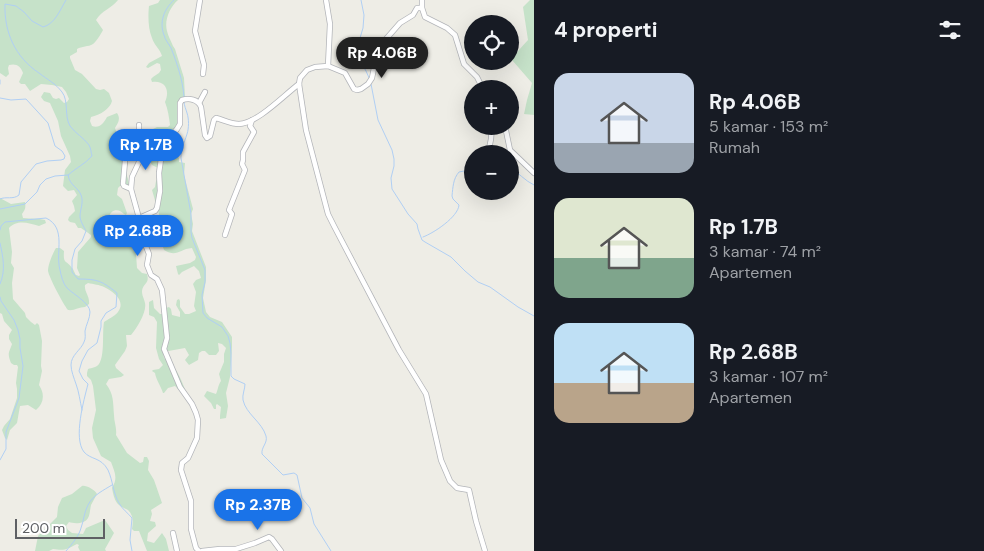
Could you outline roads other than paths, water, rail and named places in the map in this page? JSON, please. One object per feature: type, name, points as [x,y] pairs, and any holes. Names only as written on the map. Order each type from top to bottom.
[{"type":"street","points":[[200,0],[195,31],[204,65],[203,74]]},
{"type":"street","points":[[326,0],[330,24],[328,66]]},
{"type":"street","points":[[422,0],[425,17],[447,28],[455,35],[464,64],[478,80]]},
{"type":"street","points":[[422,8],[417,8],[414,15],[400,23],[379,48],[372,78],[361,90],[354,88],[344,72],[328,66],[307,70],[302,74],[299,84],[306,130],[328,214],[398,350],[426,394],[444,471],[450,482],[457,488],[469,490],[486,551]]},
{"type":"street","points":[[205,92],[199,103],[207,138],[210,136],[216,118],[237,124],[247,123],[299,84]]},
{"type":"street","points":[[139,218],[155,211],[157,208],[160,192],[162,152],[180,124],[181,101],[183,99],[195,100],[199,103]]},
{"type":"street","points":[[225,235],[232,215],[229,210],[245,170],[242,164],[244,160],[243,152],[254,132],[250,126],[252,120]]},
{"type":"street","points":[[139,125],[139,162],[132,177],[131,190],[139,218],[141,234],[148,254],[147,265],[151,275],[157,279],[162,290],[167,338],[164,350],[180,387],[192,404],[198,420],[197,438],[188,458],[182,463],[181,467],[182,477],[191,501],[191,529],[196,548],[201,551],[236,549],[269,537],[281,551]]},
{"type":"street","points":[[507,135],[510,150],[534,173]]},
{"type":"street","points":[[125,161],[123,184],[131,190]]},
{"type":"street","points":[[173,534],[177,551]]},
{"type":"waterway","points":[[66,0],[54,20],[43,27],[32,21],[16,6],[5,4],[5,14],[9,34],[17,52],[31,67],[62,92],[70,126],[87,142],[91,149],[92,156],[68,175],[70,182],[81,195],[80,218],[86,231],[82,241],[75,249],[72,260],[72,272],[78,279],[99,282],[117,293],[116,307],[106,313],[101,321],[97,343],[88,350],[79,371],[88,384],[80,419],[79,438],[84,452],[102,463],[108,470],[117,499],[132,518],[130,540],[132,551]]},
{"type":"waterway","points":[[174,0],[165,12],[162,25],[177,66],[184,97]]},
{"type":"waterway","points":[[361,0],[364,15],[363,28],[356,54],[370,80]]},
{"type":"waterway","points":[[371,84],[378,120],[392,150],[394,159],[391,178],[392,189],[408,214],[417,224],[422,240],[451,257],[478,282],[490,287],[534,316]]},
{"type":"waterway","points":[[0,98],[11,100],[26,99],[48,123],[55,146],[65,156],[61,160],[36,164],[21,182],[19,195],[0,199]]},
{"type":"waterway","points":[[184,101],[188,126],[181,158],[191,214],[192,238],[205,270],[202,295],[203,313],[207,318],[222,327],[228,336],[231,353],[231,376],[245,384],[243,398],[245,405],[266,436],[262,454],[283,475],[294,473],[297,475],[302,498],[310,508],[314,524],[331,551]]},
{"type":"waterway","points":[[423,237],[445,224],[458,210],[459,205],[452,196],[453,186],[459,172],[464,171]]},
{"type":"waterway","points":[[519,174],[534,185]]},
{"type":"waterway","points":[[0,209],[25,204],[46,179],[68,175]]},
{"type":"waterway","points":[[0,230],[5,222],[46,218],[56,228],[59,241],[59,263],[63,282],[67,288],[87,305],[90,312],[85,331],[85,341],[71,361],[82,410]]},
{"type":"waterway","points":[[0,243],[3,258],[0,284]]},
{"type":"waterway","points":[[0,297],[18,330],[23,366],[19,398],[6,432],[6,449],[0,460]]},
{"type":"waterway","points":[[66,551],[79,534],[90,501],[112,485]]}]
